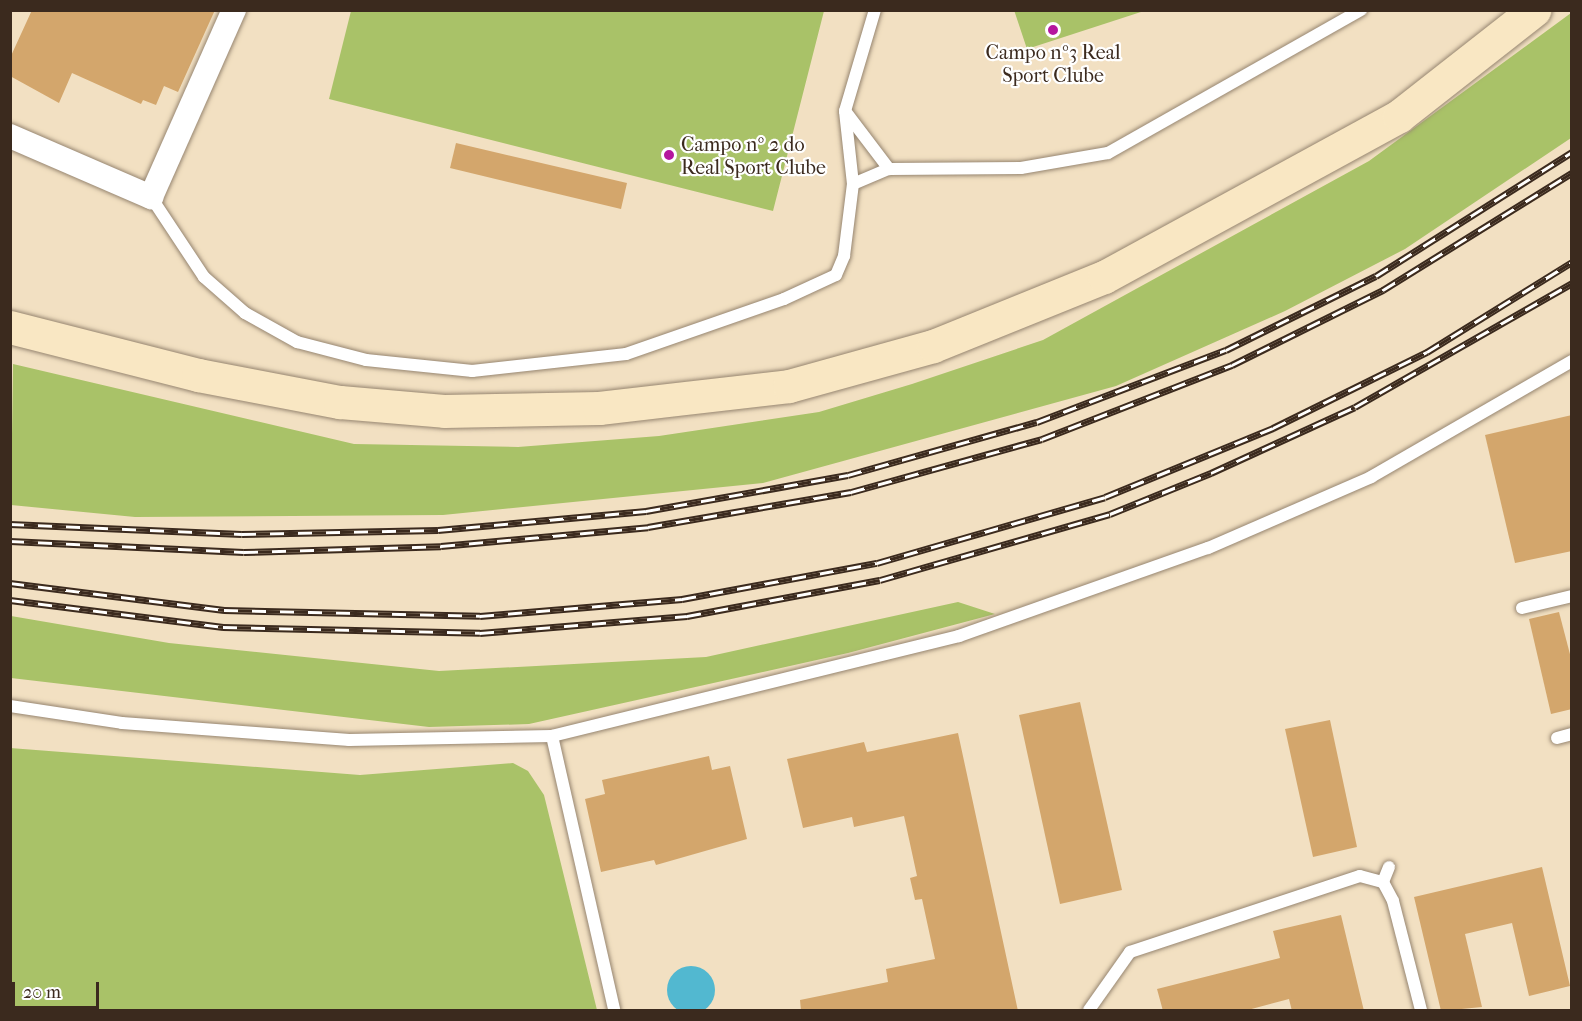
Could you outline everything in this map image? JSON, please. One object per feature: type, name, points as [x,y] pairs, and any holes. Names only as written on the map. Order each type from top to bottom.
[{"type":"street","points":[[10,136],[151,197],[234,10]]},
{"type":"street","points":[[10,327],[72,340],[198,375],[340,402],[444,411],[599,408],[789,386],[933,346],[1104,277],[1399,116],[1534,10]]},
{"type":"street","points":[[10,310],[72,340]]},
{"type":"lane","points":[[151,197],[204,277],[245,313],[297,342],[366,360],[472,371],[626,354],[784,299],[836,275],[844,256],[853,184],[845,111],[875,10]]},
{"type":"lane","points":[[853,184],[889,169],[1021,168],[1108,153],[1361,10]]},
{"type":"lane","points":[[845,111],[889,169]]},
{"type":"lane","points":[[10,706],[122,723],[349,740],[552,736],[959,636],[1208,548],[1371,477],[1572,361]]},
{"type":"lane","points":[[1522,608],[1572,596]]},
{"type":"lane","points":[[1557,738],[1572,734]]},
{"type":"lane","points":[[552,736],[614,1011]]},
{"type":"lane","points":[[1383,882],[1389,867]]},
{"type":"lane","points":[[1089,1011],[1130,952],[1360,876],[1383,882],[1393,901],[1421,1011]]},
{"type":"green space","name":"Campo nº 2 do Real Sport Clube","points":[[351,10],[824,11],[773,211],[329,99]]},
{"type":"green space","name":"Campo nº3 Real Sport Clube","points":[[1014,10],[1144,10],[1144,11],[1027,49]]},
{"type":"green space","points":[[1571,13],[1571,138],[1405,249],[1285,311],[1116,386],[763,483],[443,515],[135,517],[11,505],[13,364],[354,444],[518,447],[659,436],[819,412],[912,384],[1043,340],[1369,161]]},
{"type":"green space","points":[[958,602],[995,614],[848,653],[529,724],[429,727],[11,678],[11,616],[169,643],[439,671],[706,657]]},
{"type":"green space","points":[[10,748],[360,775],[513,763],[528,771],[544,795],[597,1010],[11,1010]]},
{"type":"water","points":[[691,966],[708,973],[715,990],[708,1007],[691,1014],[674,1007],[667,990],[674,973]]},
{"type":"building","points":[[32,10],[215,10],[178,92],[164,86],[156,105],[143,100],[141,104],[72,73],[59,103],[10,76],[10,58]]},
{"type":"building","points":[[456,143],[627,183],[621,209],[450,168]]},
{"type":"building","points":[[1572,415],[1572,551],[1515,563],[1485,435]]},
{"type":"building","points":[[1559,612],[1572,662],[1572,709],[1551,714],[1529,619]]},
{"type":"building","points":[[1080,702],[1122,890],[1060,904],[1019,715]]},
{"type":"building","points":[[1330,720],[1357,847],[1313,857],[1285,729]]},
{"type":"building","points":[[958,733],[1018,1011],[801,1011],[800,1000],[888,982],[886,969],[935,959],[922,899],[915,900],[910,878],[917,876],[904,816],[854,827],[852,817],[803,828],[787,759],[864,742],[867,752]]},
{"type":"building","points":[[709,756],[712,770],[730,766],[747,839],[656,865],[654,860],[601,872],[585,799],[605,794],[602,780]]},
{"type":"building","points":[[1542,867],[1570,986],[1529,996],[1512,923],[1465,934],[1482,1007],[1441,1011],[1414,897]]},
{"type":"building","points":[[1341,915],[1364,1011],[1292,1011],[1289,999],[1244,1011],[1163,1011],[1157,989],[1280,958],[1273,931]]},
{"type":"railway","points":[[10,524],[242,534],[438,530],[646,511],[848,475],[1037,422],[1226,350],[1376,276],[1572,152]]},
{"type":"railway","points":[[10,541],[244,552],[441,546],[648,527],[851,492],[1042,439],[1232,365],[1383,290],[1572,173]]},
{"type":"railway","points":[[10,583],[224,610],[480,616],[682,599],[877,563],[1105,497],[1273,428],[1427,352],[1572,262]]},
{"type":"railway","points":[[10,600],[223,627],[480,633],[687,616],[880,580],[1110,514],[1211,473],[1355,407],[1572,283]]},
{"type":"place","name":"Campo nº3 Real Sport Clube","points":[[1053,30]]},
{"type":"place","name":"Campo nº 2 do Real Sport Clube","points":[[669,155]]}]
